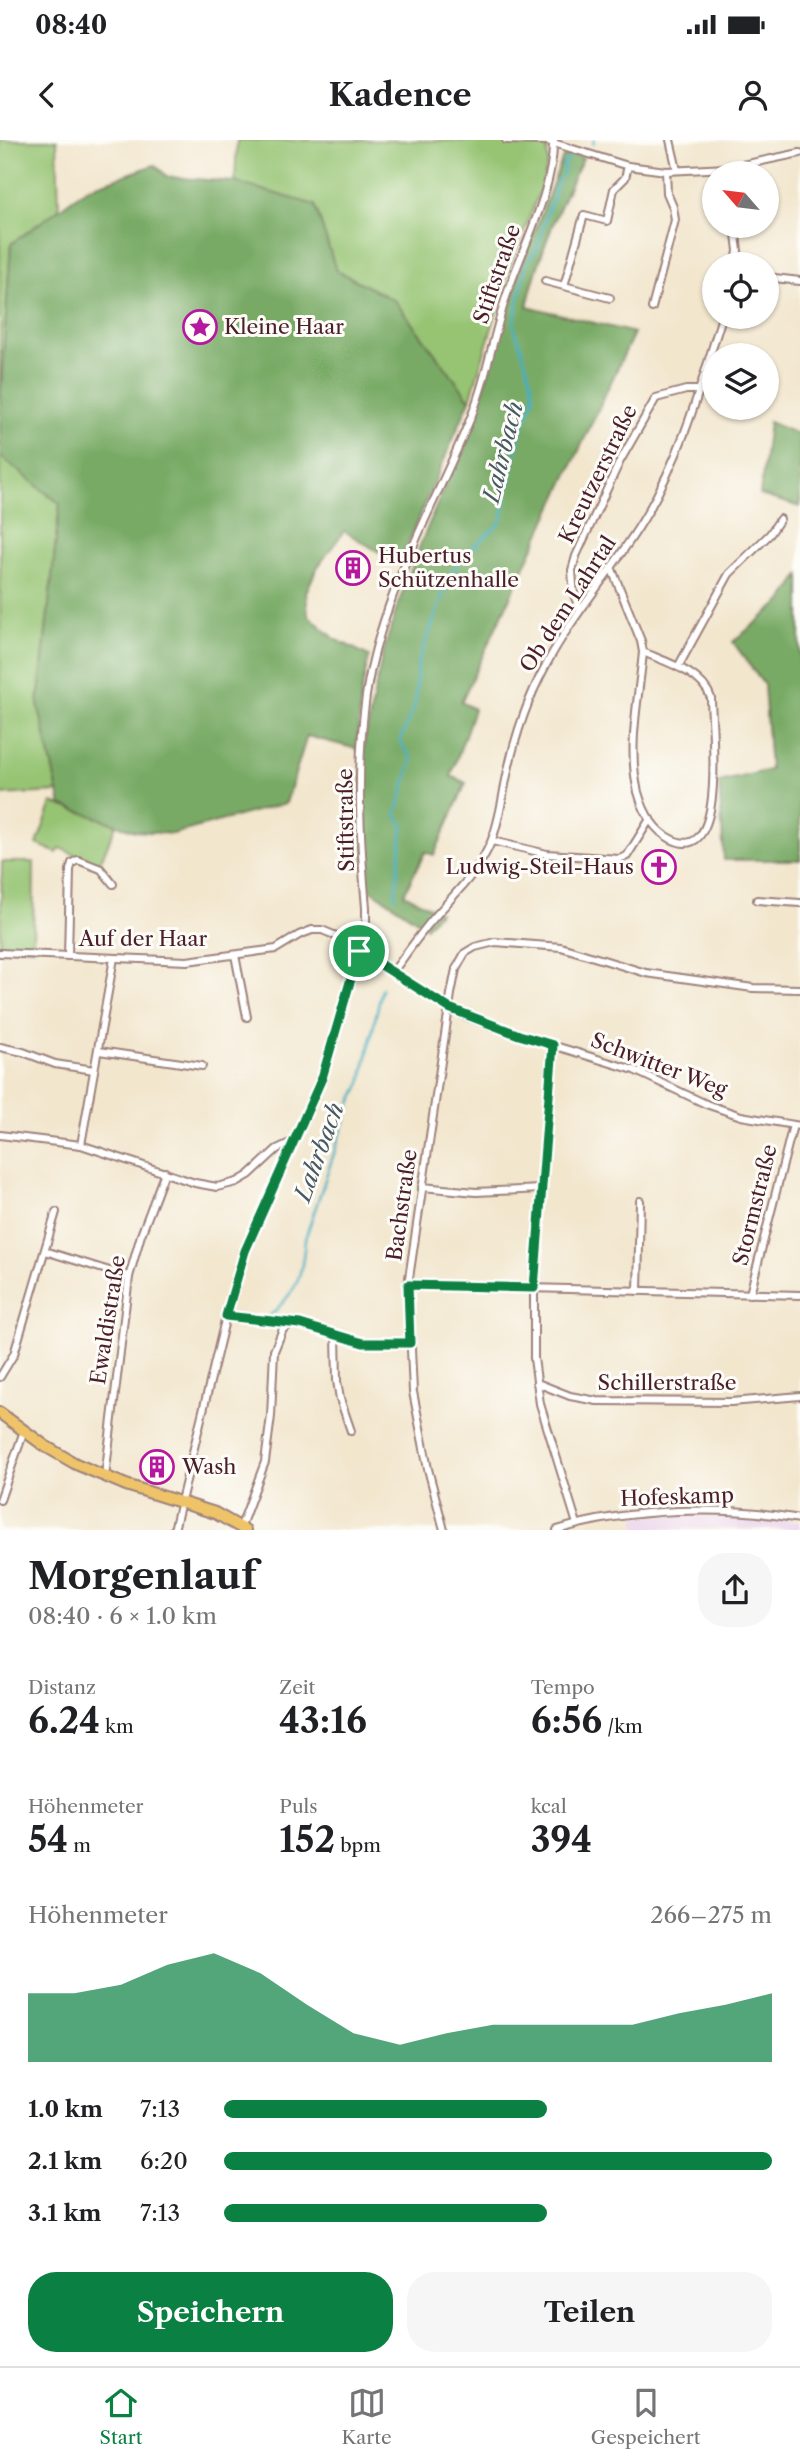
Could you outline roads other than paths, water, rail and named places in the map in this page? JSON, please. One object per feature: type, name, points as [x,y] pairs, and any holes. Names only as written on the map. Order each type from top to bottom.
[{"type":"main road","points":[[0,1413],[59,1455],[105,1477],[215,1513],[243,1528]]},
{"type":"street","points":[[506,140],[553,142],[628,166],[666,171],[702,170]]},
{"type":"street","points":[[670,140],[677,170]]},
{"type":"street","name":"Stiftstraße","points":[[174,1530],[226,1316],[245,1251],[322,1078],[366,922],[359,796],[366,696],[375,655],[406,559],[476,402],[515,270],[544,193],[553,142]]},
{"type":"street","points":[[766,161],[800,153]]},
{"type":"street","points":[[564,286],[584,215],[607,221],[614,189],[625,178],[628,166]]},
{"type":"street","points":[[652,308],[675,220],[667,193],[666,171]]},
{"type":"street","points":[[779,279],[800,281]]},
{"type":"street","points":[[545,281],[610,298]]},
{"type":"street","name":"Ob dem Lahrtal","points":[[392,973],[472,874],[492,841],[515,741],[525,711],[547,664],[580,610],[646,515],[663,482],[685,435],[718,329]]},
{"type":"street","name":"Kreutzerstraße","points":[[580,610],[575,595],[573,565],[620,460],[656,398],[686,390],[700,390]]},
{"type":"street","points":[[678,667],[729,574],[769,534],[780,519]]},
{"type":"street","points":[[611,567],[643,652],[634,759],[639,792],[650,820],[657,829],[674,840],[688,843],[699,837],[708,824],[712,808],[710,698],[703,685],[678,667],[643,652]]},
{"type":"street","points":[[492,841],[554,855],[624,859],[650,820]]},
{"type":"street","points":[[68,956],[72,863],[78,860],[101,869],[113,884]]},
{"type":"street","points":[[757,900],[800,903]]},
{"type":"street","name":"Auf der Haar","points":[[0,953],[187,961],[276,949],[306,932],[317,929],[328,932],[359,951]]},
{"type":"street","name":"Bachstraße","points":[[444,1530],[428,1469],[413,1392],[408,1285],[449,1008],[460,960],[475,947],[495,942],[561,947],[646,973],[753,988],[800,989]]},
{"type":"street","name":"Schwitter Weg","points":[[359,951],[449,1008],[519,1035],[634,1070],[706,1104],[797,1126]]},
{"type":"street","points":[[235,955],[247,1017]]},
{"type":"street","points":[[81,1145],[114,958]]},
{"type":"street","points":[[553,1045],[534,1288],[534,1358],[540,1404],[577,1524]]},
{"type":"street","points":[[0,1047],[55,1064],[94,1070]]},
{"type":"street","points":[[99,1051],[202,1066]]},
{"type":"street","name":"Stormstraße","points":[[750,1294],[797,1126]]},
{"type":"street","points":[[0,1135],[81,1145],[208,1186],[227,1186],[249,1175],[277,1149],[294,1141]]},
{"type":"street","name":"Ewaldistraße","points":[[105,1477],[128,1277],[165,1172]]},
{"type":"street","points":[[422,1187],[476,1192],[541,1189]]},
{"type":"street","points":[[638,1291],[640,1201]]},
{"type":"street","points":[[2,1375],[14,1354],[57,1212]]},
{"type":"street","points":[[45,1251],[128,1277]]},
{"type":"street","points":[[408,1285],[800,1295]]},
{"type":"street","points":[[226,1316],[308,1326],[363,1343],[410,1343]]},
{"type":"street","points":[[243,1528],[265,1462],[271,1416],[274,1351],[284,1329],[291,1324]]},
{"type":"street","points":[[336,1335],[337,1381],[351,1431]]},
{"type":"street","name":"Schillerstraße","points":[[537,1383],[597,1401],[731,1402],[800,1396]]},
{"type":"street","points":[[0,1500],[24,1431]]},
{"type":"street","name":"Hofeskamp","points":[[557,1530],[632,1513],[730,1512],[775,1514],[800,1519]]},
{"type":"waterway","name":"Lahrbach","points":[[593,144],[594,140]]},
{"type":"waterway","name":"Lahrbach","points":[[395,897],[403,826],[396,815],[412,760],[400,741],[415,705],[418,663],[451,573],[466,554],[501,522],[520,434],[534,398],[514,326],[517,307],[526,265],[537,249],[556,185],[569,157]]},
{"type":"waterway","name":"Lahrbach","points":[[269,1317],[292,1291],[300,1274],[305,1239],[351,1103],[361,1083],[382,988]]},
{"type":"place","name":"Kleine Haar","points":[[200,327]]},
{"type":"place","name":"Hubertus Schützenhalle","points":[[353,568]]},
{"type":"place","name":"Ludwig-Steil-Haus","points":[[659,867]]},
{"type":"place","name":"Wash","points":[[157,1467]]}]
